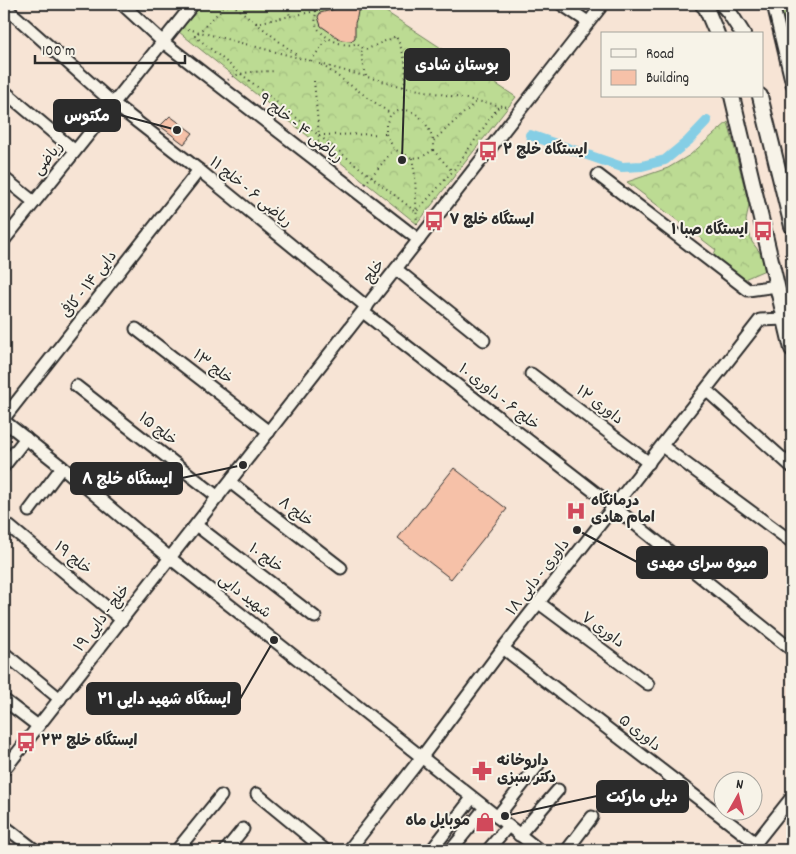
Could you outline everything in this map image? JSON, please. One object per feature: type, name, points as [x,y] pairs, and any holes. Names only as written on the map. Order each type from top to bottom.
[{"type":"main road","points":[[702,4],[706,8],[717,32]]},
{"type":"main road","points":[[722,4],[742,32]]},
{"type":"main road","points":[[737,4],[743,32]]},
{"type":"main road","points":[[732,98],[792,349]]},
{"type":"main road","points":[[760,98],[792,226]]},
{"type":"street","name":"ریاضی ۴ - خلج ۹","points":[[122,4],[163,42],[419,240]]},
{"type":"street","name":"ریاضی","points":[[4,240],[193,4]]},
{"type":"street","points":[[561,4],[588,22]]},
{"type":"street","name":"خلج","points":[[170,558],[603,4]]},
{"type":"street","points":[[773,4],[792,84]]},
{"type":"street","name":"ریاضی ۶ - خلج ۱۱","points":[[4,6],[113,103],[199,170],[365,309]]},
{"type":"street","points":[[4,91],[75,151]]},
{"type":"street","name":"دایی ۱۴ - کافی","points":[[4,419],[199,170]]},
{"type":"street","points":[[598,175],[748,290],[777,286]]},
{"type":"street","points":[[4,178],[34,202]]},
{"type":"street","points":[[396,269],[484,340]]},
{"type":"street","name":"خلج ۶ - داوری ۱۰","points":[[365,309],[792,650]]},
{"type":"street","name":"داوری - دایی ۱۸","points":[[349,850],[760,320],[785,319]]},
{"type":"street","name":"خلج ۱۳","points":[[136,329],[269,432]]},
{"type":"street","name":"داوری ۱۲","points":[[531,374],[649,463]]},
{"type":"street","name":"خلج ۱۵","points":[[76,386],[218,497]]},
{"type":"street","points":[[706,390],[792,467]]},
{"type":"street","name":"شهید دایی","points":[[4,419],[170,558],[535,849]]},
{"type":"street","points":[[4,466],[26,438]]},
{"type":"street","points":[[662,446],[792,542]]},
{"type":"street","points":[[29,511],[62,467]]},
{"type":"street","name":"خلج ۸","points":[[230,482],[341,568]]},
{"type":"street","name":"خلج ۱۹","points":[[4,522],[122,620]]},
{"type":"street","name":"خلج ۱۰","points":[[196,526],[315,617]]},
{"type":"street","name":"خلج - دایی ۱۹","points":[[60,699],[170,558]]},
{"type":"street","name":"داوری ۷","points":[[538,604],[648,684]]},
{"type":"street","name":"داوری ۵","points":[[504,648],[753,847]]},
{"type":"street","points":[[4,653],[60,699],[4,770]]},
{"type":"street","points":[[4,700],[38,726]]},
{"type":"street","points":[[497,817],[538,765]]},
{"type":"street","points":[[519,835],[558,790]]},
{"type":"street","points":[[257,794],[326,850]]},
{"type":"street","points":[[177,850],[221,796]]},
{"type":"street","points":[[753,847],[792,797]]},
{"type":"street","points":[[434,847],[472,798]]},
{"type":"street","points":[[451,850],[485,808]]},
{"type":"street","points":[[567,850],[592,817]]},
{"type":"street","points":[[4,826],[35,850]]},
{"type":"street","points":[[488,850],[508,826]]},
{"type":"street","points":[[226,850],[243,829]]},
{"type":"path","points":[[227,4],[197,31],[194,36],[416,212]]},
{"type":"path","points":[[232,4],[301,59]]},
{"type":"path","points":[[286,4],[290,16]]},
{"type":"path","points":[[256,23],[316,11],[315,19],[318,30],[339,44],[353,45],[357,43],[364,50]]},
{"type":"path","points":[[176,26],[313,62],[328,37]]},
{"type":"path","points":[[366,76],[361,52],[396,36],[404,54],[407,71],[404,87]]},
{"type":"path","points":[[391,114],[320,64],[404,87],[520,110]]},
{"type":"path","points":[[221,86],[232,77],[240,74],[276,71]]},
{"type":"path","points":[[314,81],[319,135],[314,159]]},
{"type":"path","points":[[433,141],[477,101]]},
{"type":"path","points":[[416,212],[453,171],[500,106]]},
{"type":"path","points":[[434,150],[422,157],[412,158],[394,150],[386,134],[386,124],[391,114],[403,110],[418,115],[431,130],[434,150],[453,171]]},
{"type":"path","points":[[319,135],[386,134]]},
{"type":"path","points":[[359,193],[394,150]]},
{"type":"path","points":[[412,158],[415,175],[419,240]]},
{"type":"green space","points":[[203,4],[374,4],[516,97],[417,224],[179,32]]},
{"type":"green space","points":[[780,4],[792,4],[792,50]]},
{"type":"green space","points":[[728,122],[749,205],[746,221],[752,242],[761,254],[765,270],[742,280],[713,256],[716,250],[627,182],[668,168],[690,155]]},
{"type":"building","points":[[342,4],[355,4],[361,10],[358,11],[355,23],[355,38],[351,41],[341,40],[321,26],[318,17],[320,13],[335,9]]},
{"type":"building","points":[[170,116],[193,133],[184,144],[160,126]]},
{"type":"building","points":[[454,468],[507,509],[451,579],[398,538]]},
{"type":"waterway","points":[[530,135],[622,167],[642,166],[665,160],[688,141],[707,121]]},
{"type":"place","name":"مکتوس","points":[[177,130]]},
{"type":"place","name":"ایستگاه خلچ ۲","points":[[488,151]]},
{"type":"place","name":"بوستان شادی","points":[[402,160]]},
{"type":"place","name":"ایستگاه خلج ۷","points":[[434,221]]},
{"type":"place","name":"ایستگاه صبا ۱","points":[[763,231]]},
{"type":"place","name":"ایستگاه خلچ ۸","points":[[243,465]]},
{"type":"place","name":"درمانگاه امام هادی","points":[[576,511]]},
{"type":"place","name":"میوه سرای مهدی","points":[[577,530]]},
{"type":"place","name":"ایستگاه شهید دایی ۲۱","points":[[274,640]]},
{"type":"place","name":"ایستگاه خلج ۲۳","points":[[26,742]]},
{"type":"place","name":"داروخانه دکتر سبزی","points":[[482,771]]},
{"type":"place","name":"دیلی مارکت","points":[[505,816]]},
{"type":"place","name":"موبایل ماه","points":[[485,822]]}]
